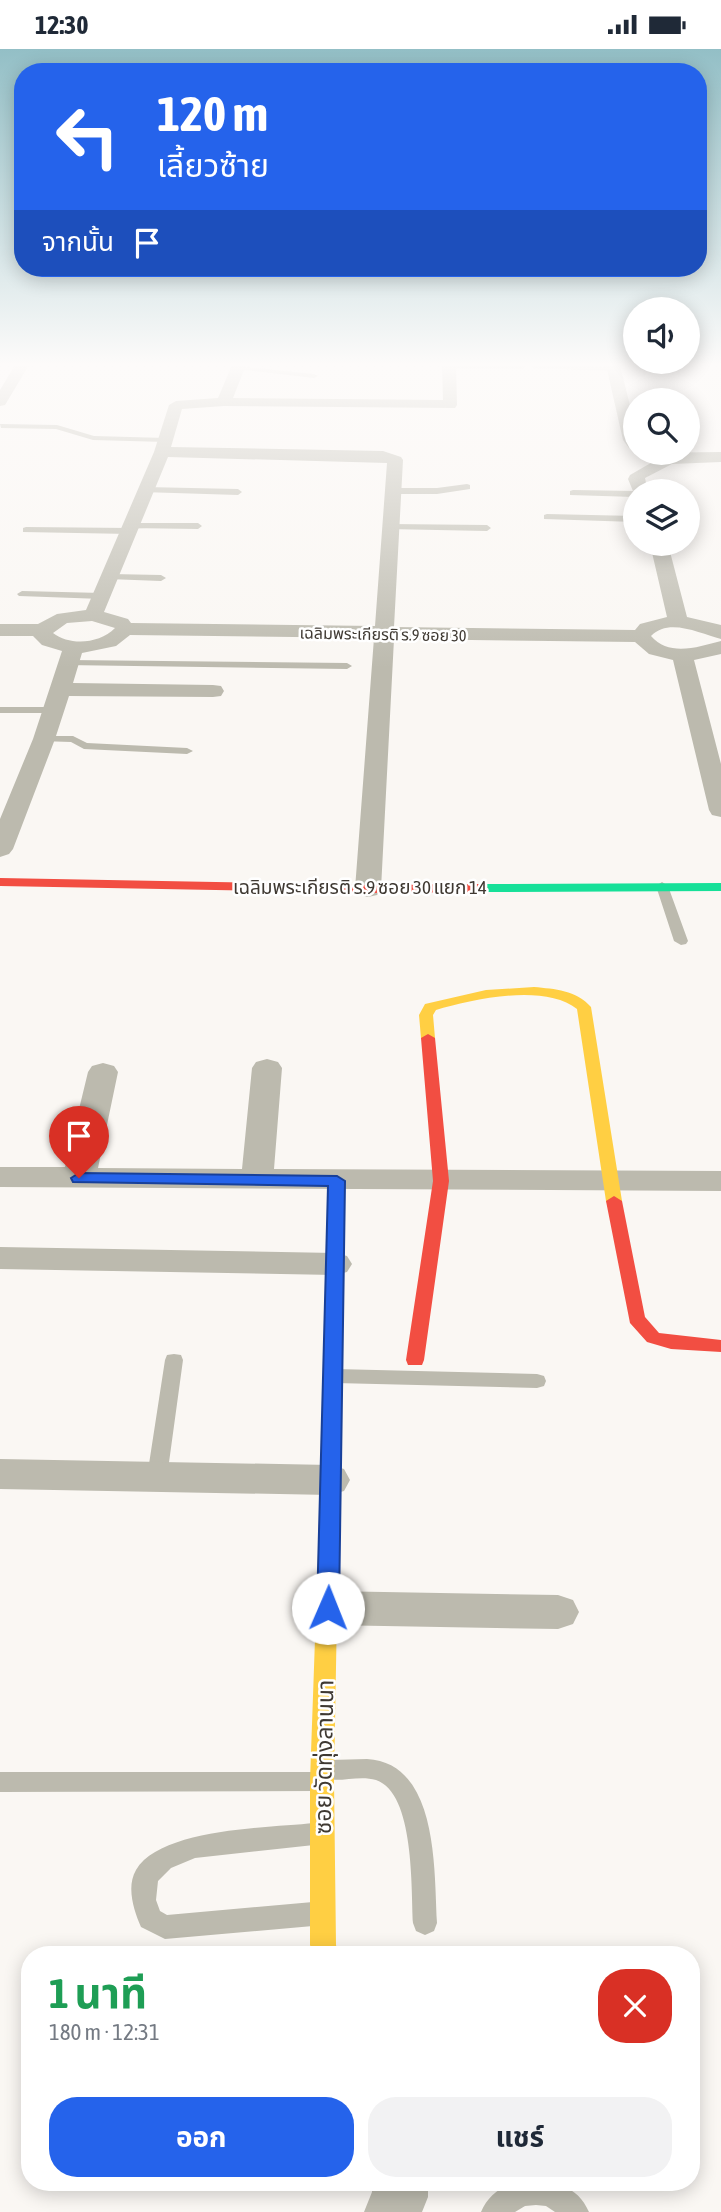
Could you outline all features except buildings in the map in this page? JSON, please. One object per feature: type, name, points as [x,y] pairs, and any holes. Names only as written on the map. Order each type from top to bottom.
[{"type":"street","points":[[93,615],[156,466]]},
{"type":"street","points":[[368,889],[395,466]]},
{"type":"street","points":[[636,479],[656,466]]},
{"type":"street","points":[[662,556],[678,622]]},
{"type":"street","points":[[0,630],[43,630],[55,621],[67,617],[93,615],[116,620],[125,629],[109,642],[72,655]]},
{"type":"street","points":[[721,633],[704,625],[678,622],[647,628],[641,636],[649,646],[681,654],[709,652],[721,647]]},
{"type":"street","name":"เฉลิมพระเกียรติ ร.9 ซอย 30","points":[[125,629],[384,635],[641,636]]},
{"type":"street","points":[[43,630],[44,638],[72,655]]},
{"type":"street","points":[[681,654],[721,810]]},
{"type":"street","points":[[0,849],[44,739],[72,655]]},
{"type":"street","points":[[61,689],[213,691]]},
{"type":"street","points":[[0,781],[26,781]]},
{"type":"street","name":"เฉลิมพระเกียรติ ร.9 ซอย 30 แยก 14","points":[[0,882],[368,889],[721,887]]},
{"type":"street","points":[[415,1360],[441,1181],[426,1016],[429,1007],[456,998],[549,992],[577,998],[584,1007],[610,1182],[636,1319],[653,1338],[671,1343],[719,1346]]},
{"type":"street","points":[[257,1180],[267,1068]]},
{"type":"street","points":[[79,1178],[103,1072]]},
{"type":"street","points":[[0,1177],[337,1181],[721,1181]]},
{"type":"street","name":"ซอย วัดทุ่งลานนา","points":[[323,1946],[322,1775],[337,1181]]},
{"type":"street","points":[[0,1258],[335,1264]]},
{"type":"street","points":[[0,1474],[330,1480]]},
{"type":"street","points":[[328,1608],[558,1612]]},
{"type":"street","points":[[392,2212],[400,2197],[400,2191]]},
{"type":"lane","points":[[393,491],[437,491],[467,487]]},
{"type":"lane","points":[[145,491],[238,492]]},
{"type":"lane","points":[[573,493],[623,494]]},
{"type":"lane","points":[[547,517],[623,519]]},
{"type":"lane","points":[[26,530],[198,526]]},
{"type":"lane","points":[[390,527],[487,528]]},
{"type":"lane","points":[[111,577],[161,577]]},
{"type":"lane","points":[[22,594],[102,596]]},
{"type":"lane","points":[[72,655],[347,666]]},
{"type":"lane","points":[[0,710],[53,711]]},
{"type":"lane","points":[[44,739],[73,739],[84,746],[187,751]]},
{"type":"lane","points":[[662,886],[681,941]]},
{"type":"lane","points":[[157,1477],[174,1360]]},
{"type":"lane","points":[[332,1376],[537,1381]]},
{"type":"lane","points":[[0,1782],[322,1775],[379,1770],[399,1780],[408,1795],[418,1834],[425,1923]]},
{"type":"lane","points":[[322,1833],[194,1847],[162,1860],[146,1876],[144,1900],[150,1919],[164,1927],[322,1913]]},
{"type":"lane","points":[[495,2212],[503,2203],[526,2191],[545,2191],[564,2198],[575,2212]]},
{"type":"traffic: fast","points":[[482,888],[721,887]]},
{"type":"traffic: slow","points":[[428,1038],[426,1015],[430,1007],[463,998],[534,991],[573,998],[584,1007],[614,1201]]},
{"type":"traffic: slow","points":[[323,1946],[322,1781],[328,1554]]},
{"type":"traffic: jam","points":[[0,882],[368,889],[482,888]]},
{"type":"traffic: jam","points":[[415,1360],[441,1181],[428,1038]]},
{"type":"traffic: jam","points":[[328,1554],[337,1181]]},
{"type":"traffic: jam","points":[[614,1201],[636,1319],[653,1338],[671,1343],[719,1346]]},
{"type":"route","points":[[79,1178],[337,1181],[328,1608]]}]
